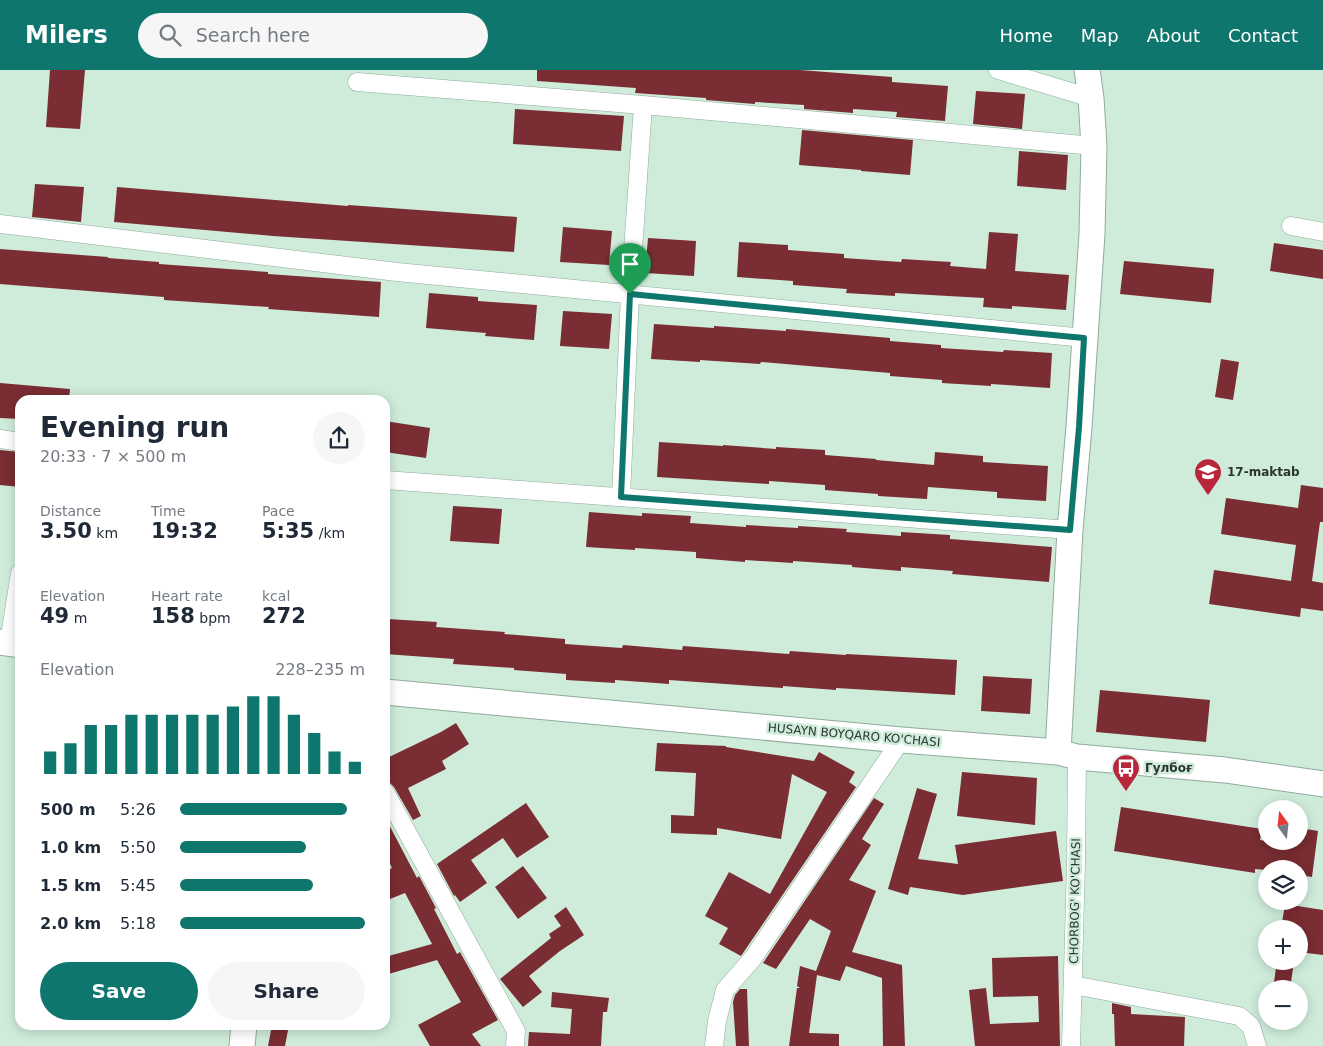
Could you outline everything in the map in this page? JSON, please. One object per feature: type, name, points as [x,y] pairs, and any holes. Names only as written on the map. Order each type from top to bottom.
[{"type":"main road","points":[[1068,754],[1070,530],[1092,234],[1094,146],[1091,98],[1086,70]]},
{"type":"main road","name":"HUSAYN BOYQARO KO'CHASI","points":[[390,692],[1068,754],[1225,770],[1323,784]]},
{"type":"main road","points":[[242,1046],[244,1030]]},
{"type":"street","points":[[998,70],[1091,98]]},
{"type":"street","points":[[357,82],[1094,146]]},
{"type":"street","points":[[621,497],[630,294],[643,106]]},
{"type":"street","points":[[0,224],[397,272],[1084,338]]},
{"type":"street","points":[[1291,226],[1323,232]]},
{"type":"street","points":[[0,439],[15,441]]},
{"type":"street","points":[[390,480],[1070,530]]},
{"type":"street","points":[[10,643],[15,608]]},
{"type":"street","points":[[714,1046],[716,1021],[726,990],[753,958],[902,740]]},
{"type":"street","name":"СHORBOG' KO'CHASI","points":[[1068,754],[1073,985],[1071,1046]]},
{"type":"street","points":[[390,801],[516,1032],[515,1046]]},
{"type":"street","points":[[1073,985],[1239,1016],[1251,1026],[1256,1046]]},
{"type":"building","points":[[50,70],[85,70],[80,129],[46,127]]},
{"type":"building","points":[[537,70],[800,70],[892,77],[892,82],[948,86],[945,121],[896,117],[897,112],[853,109],[853,113],[804,109],[804,105],[706,100],[706,98],[635,93],[636,88],[537,81]]},
{"type":"building","points":[[976,91],[1025,94],[1022,129],[973,124]]},
{"type":"building","points":[[515,109],[624,116],[621,151],[513,144]]},
{"type":"building","points":[[802,130],[913,140],[910,175],[799,165]]},
{"type":"building","points":[[1019,151],[1068,155],[1066,190],[1017,186]]},
{"type":"building","points":[[35,184],[84,187],[81,222],[32,217]]},
{"type":"building","points":[[117,187],[348,206],[517,217],[514,252],[273,236],[114,222]]},
{"type":"building","points":[[563,227],[612,231],[609,265],[560,262]]},
{"type":"building","points":[[989,232],[1018,234],[1015,271],[1069,275],[1066,310],[1012,306],[1012,309],[983,307],[984,298],[895,293],[895,296],[846,293],[847,289],[793,285],[793,281],[737,277],[739,242],[788,245],[788,250],[844,254],[844,258],[901,262],[902,259],[951,262],[950,266],[986,269]]},
{"type":"building","points":[[648,238],[696,241],[694,276],[645,273]]},
{"type":"building","points":[[1274,243],[1323,250],[1323,279],[1270,271]]},
{"type":"building","points":[[0,249],[108,257],[159,262],[159,264],[268,272],[268,274],[381,282],[379,317],[164,300],[164,297],[0,284]]},
{"type":"building","points":[[1124,261],[1214,269],[1211,303],[1120,294]]},
{"type":"building","points":[[429,293],[478,297],[478,301],[537,305],[534,340],[485,336],[486,333],[426,328]]},
{"type":"building","points":[[563,311],[612,314],[609,349],[560,346]]},
{"type":"building","points":[[654,324],[786,331],[786,329],[890,338],[890,341],[941,345],[941,348],[1052,353],[1050,388],[942,383],[942,380],[890,376],[890,373],[761,362],[760,364],[651,359]]},
{"type":"building","points":[[1221,359],[1239,362],[1233,400],[1215,397]]},
{"type":"building","points":[[0,383],[70,389],[69,395],[15,395],[15,419],[0,418]]},
{"type":"building","points":[[390,422],[430,428],[426,458],[390,453]]},
{"type":"building","points":[[659,442],[825,450],[825,455],[934,465],[935,452],[983,456],[983,462],[1048,466],[1046,501],[997,498],[997,492],[928,487],[927,499],[825,490],[825,485],[769,481],[769,484],[657,477]]},
{"type":"building","points":[[0,450],[15,452],[15,486],[0,485]]},
{"type":"building","points":[[1301,485],[1323,488],[1323,522],[1320,522],[1312,581],[1323,583],[1323,611],[1301,608],[1300,617],[1209,604],[1214,570],[1291,581],[1296,545],[1221,534],[1226,498],[1298,508]]},
{"type":"building","points":[[453,506],[502,509],[499,544],[450,541]]},
{"type":"building","points":[[589,512],[642,516],[642,513],[691,516],[690,523],[746,527],[746,525],[798,528],[798,526],[847,529],[846,532],[901,536],[901,532],[950,535],[950,539],[1052,547],[1049,582],[952,574],[953,571],[901,567],[901,571],[793,561],[793,563],[745,560],[745,562],[696,558],[696,552],[586,547]]},
{"type":"building","points":[[390,619],[437,622],[436,627],[565,639],[565,644],[622,648],[623,645],[682,650],[683,646],[789,654],[790,651],[957,660],[955,695],[836,688],[836,690],[783,686],[783,688],[669,680],[669,684],[615,680],[615,683],[566,680],[566,674],[453,664],[454,659],[390,654]]},
{"type":"building","points":[[983,676],[1032,679],[1030,714],[981,711]]},
{"type":"building","points":[[1100,690],[1210,700],[1206,742],[1096,732]]},
{"type":"building","points":[[456,723],[469,744],[442,761],[446,769],[408,788],[421,816],[413,820],[390,783],[390,757]]},
{"type":"building","points":[[657,743],[726,746],[814,761],[819,752],[855,772],[849,782],[856,787],[741,956],[719,944],[728,928],[705,916],[729,872],[770,894],[827,792],[792,774],[781,839],[717,828],[717,835],[671,833],[671,815],[694,816],[696,773],[655,771]]},
{"type":"building","points":[[962,772],[1037,778],[1035,825],[957,816]]},
{"type":"building","points":[[917,788],[937,794],[918,859],[958,864],[955,845],[1056,831],[1063,881],[963,895],[910,887],[908,895],[888,889]]},
{"type":"building","points":[[874,798],[884,804],[862,839],[871,845],[849,880],[876,891],[852,952],[902,965],[905,1046],[883,1046],[882,978],[846,966],[840,981],[817,975],[809,1033],[839,1034],[839,1046],[789,1046],[797,988],[800,988],[797,986],[800,966],[816,971],[831,931],[810,919],[776,969],[763,963]]},
{"type":"building","points":[[526,803],[549,837],[517,858],[503,838],[471,860],[487,883],[460,902],[454,896],[437,864]]},
{"type":"building","points":[[1121,807],[1258,828],[1258,850],[1308,850],[1308,829],[1318,831],[1312,877],[1308,876],[1308,860],[1258,860],[1258,869],[1255,869],[1255,873],[1114,851]]},
{"type":"building","points":[[390,827],[417,878],[419,876],[436,908],[434,909],[457,954],[460,952],[498,1020],[472,1034],[481,1046],[430,1046],[418,1025],[461,1002],[437,960],[390,974],[390,956],[432,944],[405,893],[390,899],[390,869],[392,868],[390,864]]},
{"type":"building","points":[[523,866],[547,898],[518,919],[495,887]]},
{"type":"building","points":[[566,907],[584,935],[560,951],[529,976],[542,992],[523,1007],[500,979],[551,938],[549,934],[561,926],[554,916]]},
{"type":"building","points":[[1308,908],[1323,910],[1323,955],[1308,953],[1308,920],[1282,920],[1284,910],[1308,910]]},
{"type":"building","points":[[1058,956],[1060,1046],[975,1046],[969,990],[986,988],[990,1024],[1039,1022],[1038,996],[993,997],[992,958]]},
{"type":"building","points":[[1276,970],[1293,970],[1291,980],[1274,980]]},
{"type":"building","points":[[740,989],[747,989],[749,1046],[736,1046],[733,1002],[735,995]]},
{"type":"building","points":[[552,992],[609,998],[607,1012],[603,1012],[601,1046],[528,1046],[529,1032],[570,1034],[572,1009],[551,1007]]},
{"type":"building","points":[[1112,1003],[1131,1007],[1131,1014],[1185,1017],[1184,1046],[1115,1046]]},
{"type":"building","points":[[271,1030],[288,1030],[285,1046],[268,1046]]},
{"type":"place","name":"17-maktab","points":[[1208,496]]},
{"type":"place","name":"Гулбоғ","points":[[1126,792]]},
{"type":"route","points":[[630,294],[1084,338],[1070,530],[621,497],[630,294]]}]
